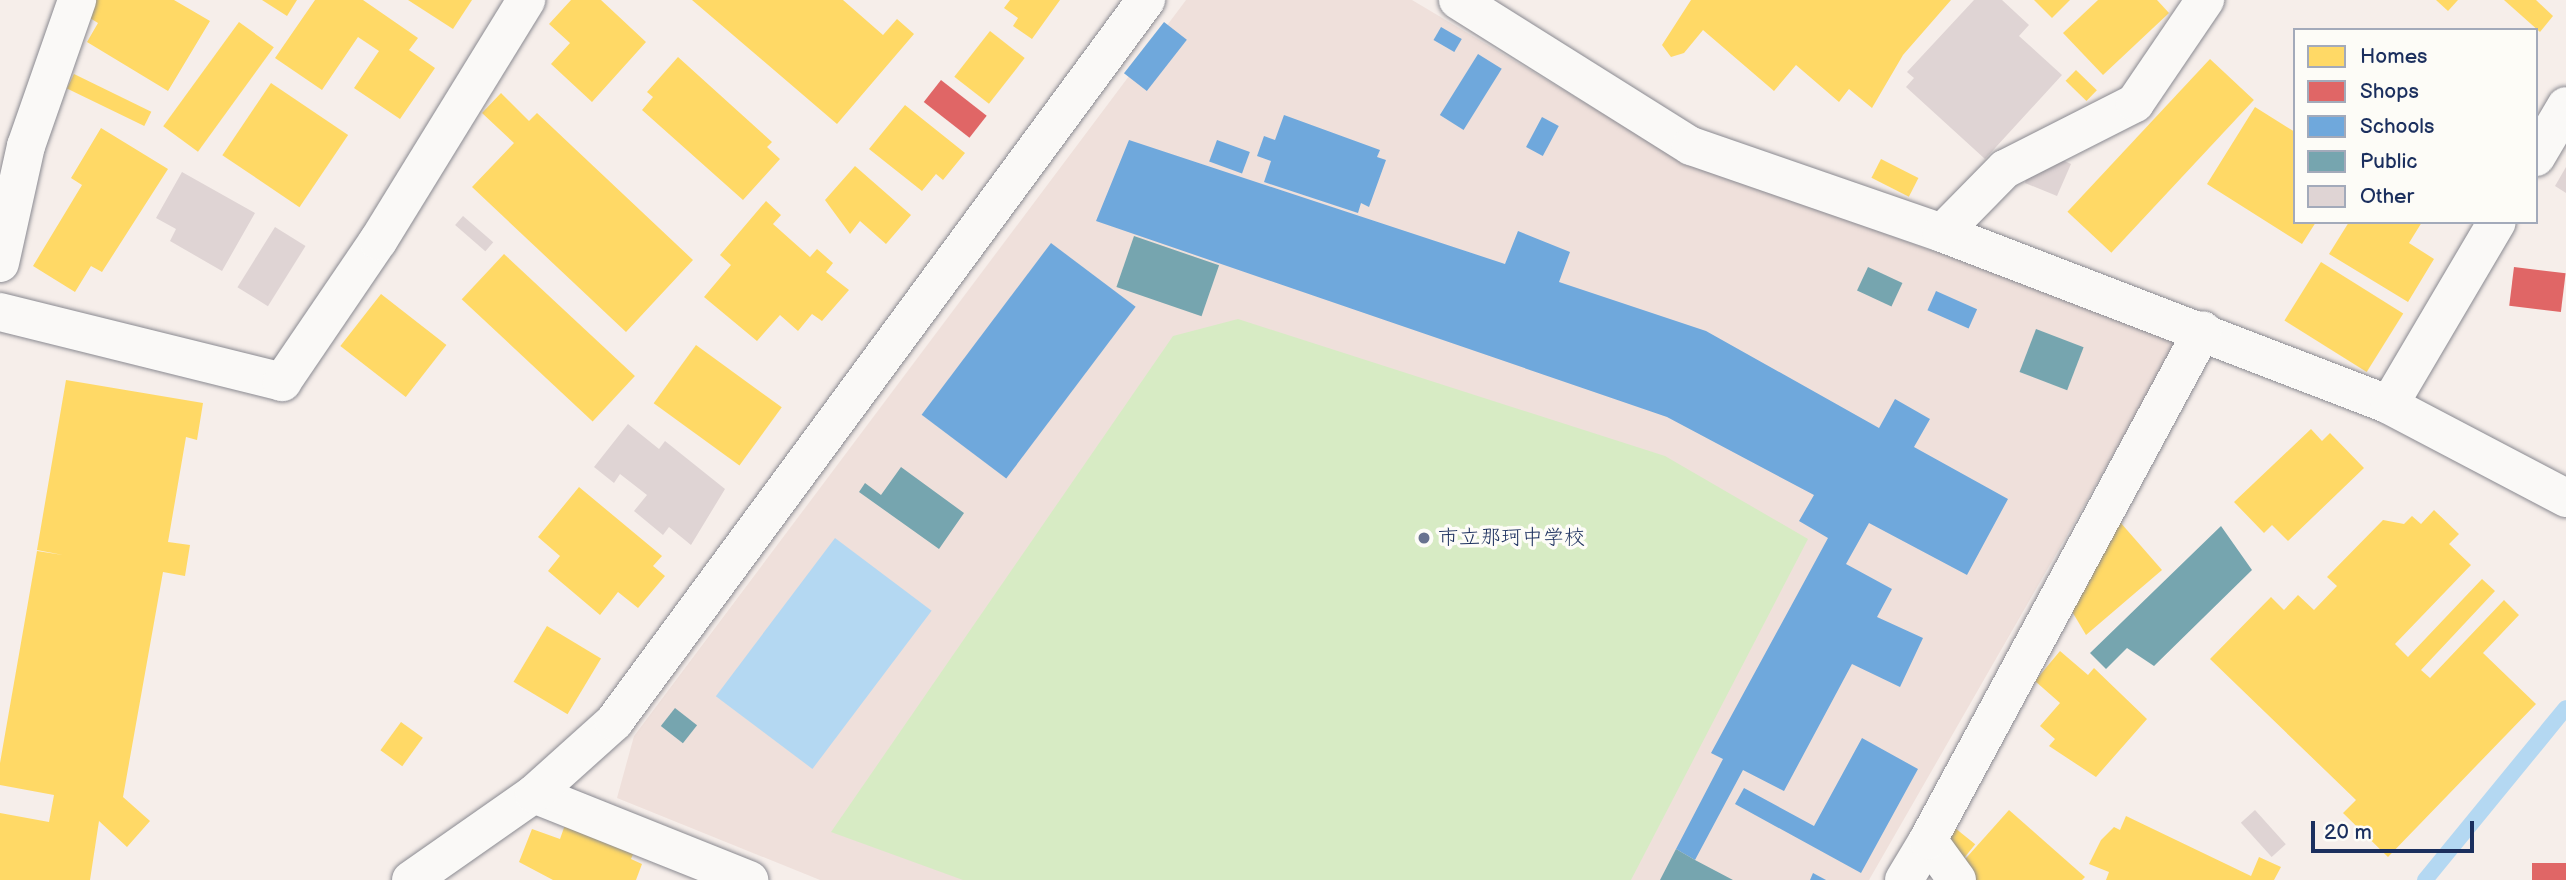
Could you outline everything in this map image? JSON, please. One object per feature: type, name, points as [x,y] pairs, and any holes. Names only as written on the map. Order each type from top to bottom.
[{"type":"street","points":[[0,263],[26,146],[77,0]]},
{"type":"street","points":[[0,312],[282,382],[378,241],[526,0]]},
{"type":"street","points":[[411,880],[534,794],[614,722],[1146,0]]},
{"type":"street","points":[[1458,0],[1691,146],[1942,233],[2203,330],[2389,405],[2566,498]]},
{"type":"street","points":[[1942,233],[2005,169],[2135,103],[2205,0]]},
{"type":"street","points":[[2538,154],[2566,106]]},
{"type":"street","points":[[2389,405],[2496,224]]},
{"type":"street","points":[[1904,880],[2203,330]]},
{"type":"street","points":[[534,794],[749,880]]},
{"type":"street","points":[[1928,840],[1957,880]]},
{"type":"shaded area","name":"市立那珂中学校","points":[[1186,0],[1412,0],[1681,160],[2179,340],[1869,880],[820,880],[617,798],[634,736]]},
{"type":"green space","points":[[1238,319],[1665,456],[1808,539],[1631,880],[963,880],[831,832],[1173,336]]},
{"type":"water","points":[[835,538],[932,611],[812,769],[716,696]]},
{"type":"building: Homes","points":[[88,0],[174,0],[210,21],[168,91],[87,42],[98,23],[80,12]]},
{"type":"building: Homes","points":[[262,0],[297,0],[287,16]]},
{"type":"building: Homes","points":[[315,0],[363,0],[418,38],[409,50],[435,68],[400,119],[354,88],[379,51],[358,37],[322,90],[275,58]]},
{"type":"building: Homes","points":[[408,0],[472,0],[453,29]]},
{"type":"building: Homes","points":[[571,0],[601,0],[646,42],[592,102],[551,64],[570,43],[549,24]]},
{"type":"building: Homes","points":[[692,0],[843,0],[883,35],[897,19],[914,34],[837,124]]},
{"type":"building: Homes","points":[[1010,0],[1060,0],[1032,39],[1013,26],[1018,18],[1004,8]]},
{"type":"building: Homes","points":[[1691,0],[1951,0],[1903,55],[1872,108],[1849,89],[1839,102],[1796,65],[1774,91],[1703,30],[1684,53],[1671,57],[1662,45]]},
{"type":"building: Homes","points":[[2034,0],[2070,0],[2052,18]]},
{"type":"building: Homes","points":[[2098,0],[2157,0],[2169,13],[2103,75],[2063,33]]},
{"type":"building: Homes","points":[[2436,0],[2458,0],[2448,11]]},
{"type":"building: Homes","points":[[2504,0],[2536,0],[2553,16],[2540,32]]},
{"type":"building: Homes","points":[[239,22],[274,47],[198,152],[163,126]]},
{"type":"building: Homes","points":[[990,31],[1025,58],[989,104],[954,77]]},
{"type":"building: Homes","points":[[678,57],[772,142],[767,147],[780,159],[743,200],[642,110],[653,97],[647,92]]},
{"type":"building: Homes","points":[[2210,59],[2254,100],[2111,253],[2067,212]]},
{"type":"building: Homes","points":[[2076,70],[2097,90],[2086,101],[2066,81]]},
{"type":"building: Homes","points":[[74,74],[151,112],[144,126],[67,88]]},
{"type":"building: Homes","points":[[271,83],[348,135],[299,207],[222,155]]},
{"type":"building: Homes","points":[[501,93],[529,121],[537,113],[693,260],[626,332],[472,187],[514,143],[482,113]]},
{"type":"building: Homes","points":[[905,105],[965,153],[943,180],[936,174],[922,191],[869,149]]},
{"type":"building: Homes","points":[[2255,107],[2293,131],[2293,224],[2315,224],[2302,244],[2207,184]]},
{"type":"building: Homes","points":[[101,128],[168,169],[102,272],[91,266],[75,292],[33,266],[82,185],[71,178]]},
{"type":"building: Homes","points":[[1881,159],[1918,178],[1909,197],[1871,178]]},
{"type":"building: Homes","points":[[855,166],[911,215],[886,244],[860,221],[850,234],[825,200]]},
{"type":"building: Homes","points":[[766,201],[781,215],[773,224],[810,257],[817,249],[833,263],[826,272],[849,290],[822,321],[812,314],[798,331],[780,315],[757,341],[704,297],[731,265],[720,255]]},
{"type":"building: Homes","points":[[2348,224],[2421,224],[2409,243],[2434,259],[2408,302],[2329,254]]},
{"type":"building: Homes","points":[[504,254],[635,376],[593,421],[462,299]]},
{"type":"building: Homes","points":[[2321,262],[2403,313],[2367,372],[2284,321]]},
{"type":"building: Homes","points":[[381,294],[446,345],[406,397],[340,346]]},
{"type":"building: Homes","points":[[696,345],[782,407],[739,466],[654,403]]},
{"type":"building: Homes","points":[[66,380],[203,403],[197,440],[186,437],[168,542],[190,545],[185,576],[163,572],[123,797],[150,821],[127,847],[99,821],[90,880],[0,880],[0,813],[49,822],[54,795],[0,785],[0,763],[37,551],[63,555],[37,550]]},
{"type":"building: Homes","points":[[2311,429],[2322,441],[2330,433],[2364,468],[2288,541],[2272,525],[2264,533],[2234,502]]},
{"type":"building: Homes","points":[[579,487],[662,556],[653,566],[665,576],[638,608],[618,592],[600,615],[548,571],[560,556],[538,537]]},
{"type":"building: Homes","points":[[2434,510],[2459,534],[2449,544],[2471,565],[2395,644],[2408,657],[2482,579],[2495,591],[2421,670],[2430,678],[2504,600],[2519,615],[2483,653],[2536,704],[2388,857],[2343,813],[2356,800],[2210,659],[2271,597],[2284,610],[2298,595],[2314,610],[2337,586],[2327,577],[2383,520],[2404,524],[2412,516],[2421,524]]},
{"type":"building: Homes","points":[[2120,522],[2162,570],[2086,635],[2067,603],[2089,584],[2084,577]]},
{"type":"building: Homes","points":[[547,626],[601,658],[568,714],[514,682]]},
{"type":"building: Homes","points":[[2060,651],[2088,675],[2094,668],[2147,719],[2096,777],[2049,746],[2055,739],[2040,726],[2060,703],[2035,681]]},
{"type":"building: Homes","points":[[401,722],[423,738],[402,766],[380,750]]},
{"type":"building: Homes","points":[[2009,810],[2085,877],[2082,880],[1975,880],[1959,866]]},
{"type":"building: Homes","points":[[2126,816],[2251,876],[2259,857],[2281,867],[2274,880],[2106,880],[2109,872],[2089,864],[2101,840],[2114,827],[2120,830]]},
{"type":"building: Homes","points":[[566,822],[635,849],[631,859],[642,864],[636,880],[553,880],[519,862],[532,829],[560,839]]},
{"type":"building: Homes","points":[[1955,828],[1975,844],[1964,858],[1944,842]]},
{"type":"building: Shops","points":[[941,80],[987,116],[969,138],[924,102]]},
{"type":"building: Shops","points":[[2514,267],[2566,273],[2561,312],[2509,306]]},
{"type":"building: Shops","points":[[2532,863],[2566,863],[2566,880],[2532,880]]},
{"type":"building: Schools","points":[[1164,22],[1187,40],[1147,91],[1124,73]]},
{"type":"building: Schools","points":[[1441,27],[1462,39],[1454,52],[1434,40]]},
{"type":"building: Schools","points":[[1478,54],[1502,69],[1464,130],[1440,115]]},
{"type":"building: Schools","points":[[1284,115],[1380,150],[1377,157],[1386,160],[1369,207],[1361,203],[1358,213],[1264,182],[1271,161],[1257,156],[1264,136],[1275,140]]},
{"type":"building: Schools","points":[[1542,117],[1559,126],[1543,156],[1526,147]]},
{"type":"building: Schools","points":[[1129,140],[1505,264],[1518,231],[1570,252],[1559,282],[1706,331],[1879,428],[1895,399],[1930,419],[1914,447],[2008,499],[1967,575],[1869,523],[1846,564],[1892,589],[1877,617],[1923,638],[1900,687],[1852,664],[1784,791],[1743,770],[1695,860],[1676,849],[1723,759],[1711,753],[1828,538],[1799,521],[1814,495],[1667,417],[1096,221]]},
{"type":"building: Schools","points":[[1217,140],[1250,152],[1242,174],[1209,162]]},
{"type":"building: Schools","points":[[1051,243],[1136,307],[1006,478],[922,415]]},
{"type":"building: Schools","points":[[1936,291],[1977,309],[1969,328],[1927,310]]},
{"type":"building: Schools","points":[[1862,738],[1918,769],[1861,873],[1735,804],[1744,788],[1814,826]]},
{"type":"building: Schools","points":[[1813,873],[1826,880],[1810,880]]},
{"type":"building: Public","points":[[1134,236],[1219,265],[1202,316],[1116,287]]},
{"type":"building: Public","points":[[1868,267],[1902,283],[1891,307],[1857,291]]},
{"type":"building: Public","points":[[2036,329],[2084,347],[2067,390],[2020,372]]},
{"type":"building: Public","points":[[901,467],[964,513],[939,549],[859,492],[865,483],[881,495]]},
{"type":"building: Public","points":[[2221,526],[2252,570],[2154,666],[2127,648],[2106,669],[2090,653]]},
{"type":"building: Public","points":[[675,708],[697,725],[683,743],[661,726]]},
{"type":"building: Public","points":[[1676,849],[1695,860],[1733,880],[1660,880]]},
{"type":"building: Other","points":[[1974,0],[2002,0],[2029,25],[2019,36],[2062,75],[1985,159],[1906,87],[1914,78],[1907,72]]},
{"type":"building: Other","points":[[2060,159],[2071,164],[2057,196],[2025,183],[2029,172]]},
{"type":"building: Other","points":[[2566,167],[2566,193],[2555,186]]},
{"type":"building: Other","points":[[182,172],[255,213],[222,271],[170,241],[176,229],[156,218]]},
{"type":"building: Other","points":[[463,216],[493,242],[485,251],[455,225]]},
{"type":"building: Other","points":[[275,227],[306,246],[268,306],[237,287]]},
{"type":"building: Other","points":[[628,424],[659,449],[665,441],[725,489],[691,545],[669,527],[663,535],[634,511],[647,495],[620,474],[614,483],[594,467]]},
{"type":"building: Other","points":[[2255,810],[2286,844],[2272,857],[2241,823]]},
{"type":"waterway","points":[[2425,880],[2566,708]]},
{"type":"place","name":"市立那珂中学校","points":[[1424,538]]}]
